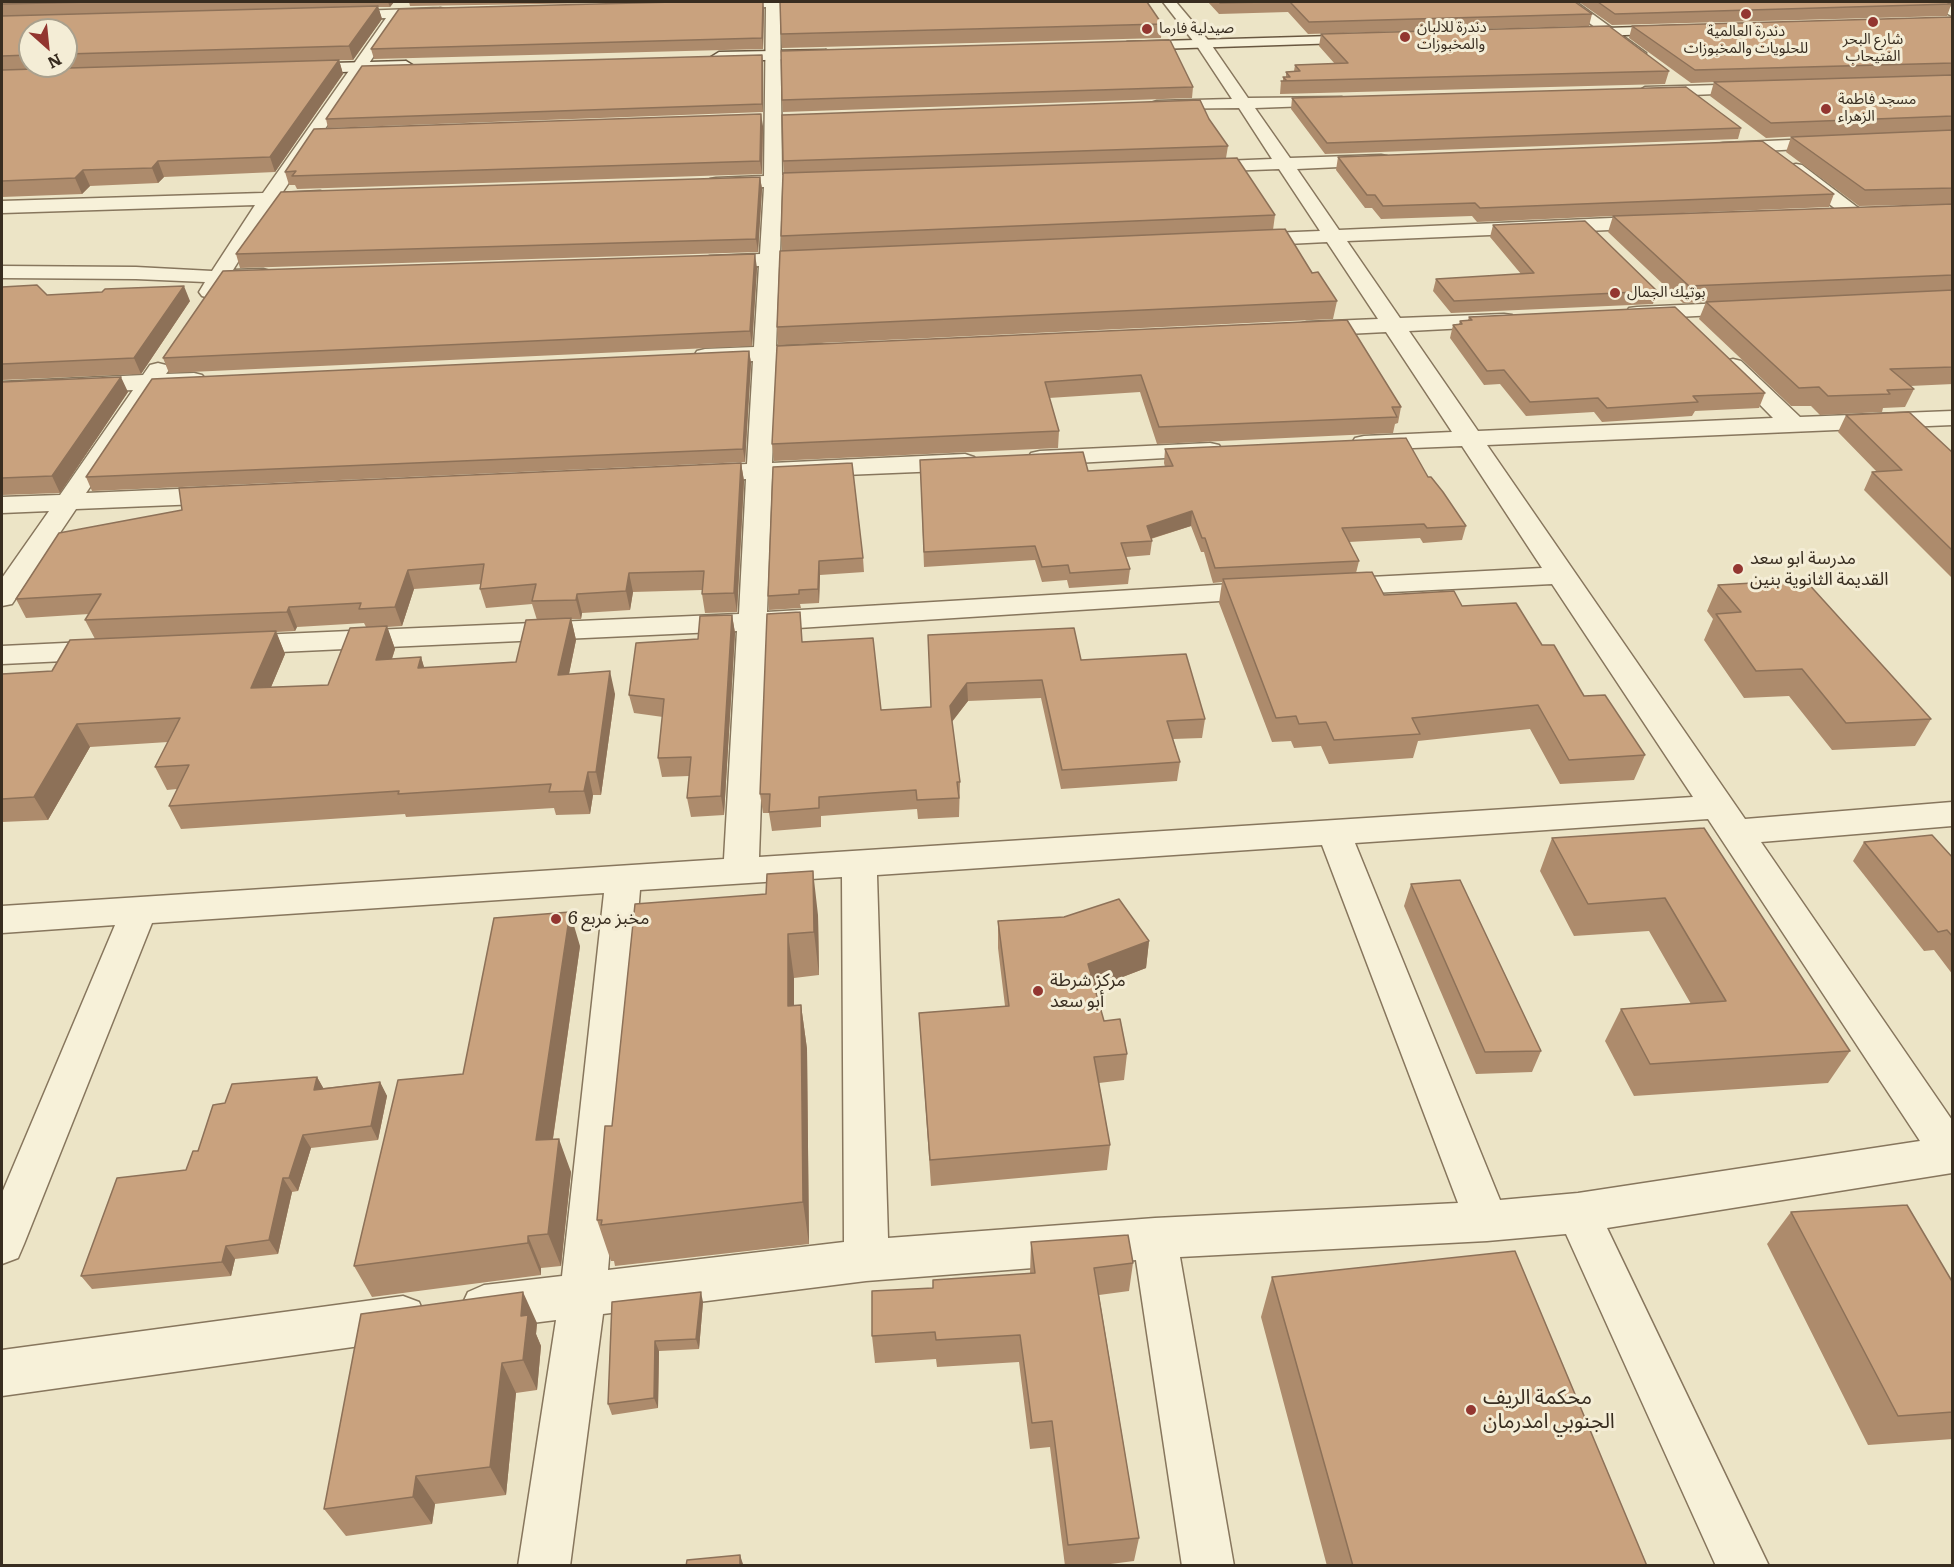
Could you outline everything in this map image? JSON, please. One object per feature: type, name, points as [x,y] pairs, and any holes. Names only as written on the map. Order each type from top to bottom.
[{"type":"street","points":[[702,5],[773,2],[773,181],[741,871]]},
{"type":"street","points":[[2,1373],[583,1293],[866,1260],[1155,1239],[1487,1221],[1578,1213],[1953,1154],[1940,1117],[1726,819],[1203,44],[1169,2]]},
{"type":"street","points":[[1568,2],[1654,65]]},
{"type":"street","points":[[1932,2],[1949,19]]},
{"type":"street","points":[[200,305],[268,199],[400,7]]},
{"type":"street","points":[[325,15],[400,7],[455,11]]},
{"type":"street","points":[[1550,33],[1692,29]]},
{"type":"street","points":[[1107,46],[1382,38]]},
{"type":"street","points":[[702,57],[844,54]]},
{"type":"street","points":[[276,69],[418,65]]},
{"type":"street","points":[[1673,78],[1709,105]]},
{"type":"street","points":[[1632,93],[1774,88]]},
{"type":"street","points":[[1137,107],[1349,100]]},
{"type":"street","points":[[1747,132],[1854,213]]},
{"type":"street","points":[[314,135],[337,134]]},
{"type":"street","points":[[1707,148],[1847,143]]},
{"type":"street","points":[[1177,168],[1401,160]]},
{"type":"street","points":[[703,183],[845,178]]},
{"type":"street","points":[[2,207],[339,196]]},
{"type":"street","points":[[1819,215],[1876,213]]},
{"type":"street","points":[[1225,241],[1679,221]]},
{"type":"street","points":[[1586,225],[1610,248]]},
{"type":"street","points":[[686,263],[842,257]]},
{"type":"street","points":[[2,272],[116,272],[219,277],[279,275]]},
{"type":"street","points":[[1651,288],[1693,328]]},
{"type":"street","points":[[1617,314],[1768,307]]},
{"type":"street","points":[[1286,330],[1522,319]]},
{"type":"street","points":[[681,357],[847,350]]},
{"type":"street","points":[[1718,352],[1794,424]]},
{"type":"street","points":[[2,598],[168,353]]},
{"type":"street","points":[[2,389],[220,379]]},
{"type":"street","points":[[1339,444],[1953,418]]},
{"type":"street","points":[[1020,459],[1232,449]]},
{"type":"street","points":[[676,475],[984,461]]},
{"type":"street","points":[[2,505],[248,494]]},
{"type":"street","points":[[204,646],[751,622],[1298,588],[1561,575]]},
{"type":"street","points":[[2,655],[132,649]]},
{"type":"street","points":[[2,920],[1334,832],[1953,814]]},
{"type":"street","points":[[1334,832],[1487,1221]]},
{"type":"street","points":[[860,863],[866,1260]]},
{"type":"street","points":[[544,1566],[583,1293],[623,879]]},
{"type":"street","points":[[2,1244],[139,910]]},
{"type":"street","points":[[1578,1213],[1743,1566]]},
{"type":"street","points":[[1155,1239],[1208,1566]]},
{"type":"building","points":[[2,2],[93,2],[2,4]]},
{"type":"building","points":[[763,2],[762,38],[371,49],[399,9]]},
{"type":"building","points":[[780,2],[1147,2],[1162,24],[781,34]]},
{"type":"building","points":[[1219,2],[1266,2],[1220,3]]},
{"type":"building","points":[[1290,2],[1575,2],[1592,14],[1309,22]]},
{"type":"building","points":[[1598,2],[1946,2],[1952,4],[1615,14]]},
{"type":"building","points":[[378,6],[349,46],[78,54],[78,18],[18,18],[18,55],[2,56],[2,16]]},
{"type":"building","points":[[1953,17],[1953,63],[1695,70],[1632,26]]},
{"type":"building","points":[[1609,26],[1669,71],[1287,81],[1283,77],[1290,77],[1286,72],[1300,71],[1295,65],[1348,63],[1321,34]]},
{"type":"building","points":[[1170,40],[1193,87],[782,100],[781,51]]},
{"type":"building","points":[[762,55],[762,104],[326,119],[362,66]]},
{"type":"building","points":[[339,60],[270,157],[158,161],[152,168],[83,170],[75,178],[2,181],[2,70],[18,70],[18,78],[78,78],[78,68]]},
{"type":"building","points":[[1953,75],[1953,116],[1771,123],[1714,82]]},
{"type":"building","points":[[1686,87],[1741,128],[1327,143],[1292,98]]},
{"type":"building","points":[[1200,100],[1209,119],[1228,146],[783,161],[782,115]]},
{"type":"building","points":[[761,114],[760,161],[292,176],[296,171],[285,172],[314,129]]},
{"type":"building","points":[[1953,130],[1953,188],[1865,190],[1791,137]]},
{"type":"building","points":[[1762,141],[1834,194],[1480,208],[1475,203],[1383,206],[1375,195],[1367,195],[1338,157]]},
{"type":"building","points":[[1237,158],[1275,215],[781,236],[783,173]]},
{"type":"building","points":[[760,177],[756,239],[236,254],[281,192]]},
{"type":"building","points":[[1953,204],[1953,275],[1689,286],[1613,216]]},
{"type":"building","points":[[1585,221],[1657,291],[1454,301],[1436,279],[1534,273],[1493,225]]},
{"type":"building","points":[[1285,229],[1312,273],[1318,272],[1337,301],[777,327],[780,251]]},
{"type":"building","points":[[755,254],[750,331],[163,358],[223,271]]},
{"type":"building","points":[[37,285],[47,295],[102,292],[105,289],[184,286],[134,358],[2,364],[2,287]]},
{"type":"building","points":[[1953,290],[1953,367],[1890,369],[1914,389],[1887,390],[1890,394],[1828,396],[1819,387],[1799,388],[1706,302]]},
{"type":"building","points":[[1675,307],[1765,393],[1693,396],[1698,402],[1607,408],[1598,398],[1530,402],[1504,370],[1487,371],[1453,325],[1462,324],[1460,321],[1472,320],[1469,317]]},
{"type":"building","points":[[1347,320],[1401,407],[1392,407],[1397,417],[1159,427],[1141,375],[1045,382],[1059,431],[772,444],[777,346]]},
{"type":"building","points":[[749,351],[743,449],[86,477],[152,379]]},
{"type":"building","points":[[121,377],[52,476],[2,478],[2,382]]},
{"type":"building","points":[[1909,412],[1953,453],[1953,551],[1872,472],[1902,470],[1846,415]]},
{"type":"building","points":[[1406,438],[1428,477],[1431,477],[1443,492],[1466,526],[1427,528],[1424,524],[1342,528],[1359,561],[1215,568],[1205,538],[1202,538],[1192,511],[1147,526],[1152,541],[1121,543],[1130,569],[1070,573],[1068,565],[1042,567],[1035,546],[924,552],[920,460],[1083,452],[1088,471],[1173,466],[1165,449]]},
{"type":"building","points":[[741,463],[734,593],[702,594],[704,571],[629,573],[626,591],[577,594],[576,600],[532,601],[536,584],[480,589],[484,564],[408,570],[395,607],[359,609],[361,603],[289,607],[287,612],[85,620],[101,594],[16,599],[59,533],[182,510],[179,488]]},
{"type":"building","points":[[852,463],[863,558],[819,561],[818,589],[799,590],[799,594],[768,596],[773,467]]},
{"type":"building","points":[[1372,572],[1384,595],[1454,591],[1462,606],[1516,603],[1542,645],[1554,645],[1584,696],[1605,695],[1645,755],[1569,760],[1538,705],[1412,718],[1420,734],[1334,740],[1326,722],[1299,724],[1296,716],[1276,718],[1223,579]]},
{"type":"building","points":[[1805,580],[1931,719],[1846,723],[1802,669],[1756,671],[1716,614],[1741,612],[1718,585]]},
{"type":"building","points":[[800,612],[802,642],[873,638],[881,710],[931,707],[928,635],[1074,628],[1081,660],[1186,654],[1205,719],[1167,721],[1180,762],[1062,770],[1042,680],[967,683],[950,706],[960,782],[957,782],[959,798],[917,800],[916,790],[872,793],[819,797],[819,808],[769,812],[770,794],[760,794],[767,614]]},
{"type":"building","points":[[732,615],[721,796],[687,798],[691,757],[658,758],[664,699],[629,695],[636,643],[698,639],[700,616]]},
{"type":"building","points":[[571,618],[558,675],[610,671],[596,772],[588,772],[584,791],[549,792],[551,784],[169,806],[189,765],[155,767],[180,718],[77,724],[34,797],[2,799],[2,674],[52,671],[70,640],[276,631],[251,688],[328,685],[350,628],[387,626],[376,660],[421,657],[418,668],[516,662],[526,620]]},
{"type":"building","points":[[1704,828],[1850,1051],[1650,1064],[1621,1009],[1726,1001],[1665,898],[1588,904],[1552,838]]},
{"type":"building","points":[[1932,835],[1953,858],[1953,937],[1947,930],[1938,932],[1864,842]]},
{"type":"building","points":[[813,871],[814,932],[788,934],[788,1006],[801,1005],[803,1202],[601,1225],[602,1220],[597,1220],[605,1126],[612,1126],[635,904],[766,894],[767,874]]},
{"type":"building","points":[[1460,880],[1541,1051],[1485,1052],[1411,884]]},
{"type":"building","points":[[1119,899],[1149,941],[1088,964],[1104,1021],[1120,1019],[1127,1054],[1094,1057],[1110,1145],[930,1160],[919,1013],[1009,1006],[998,921],[1064,917]]},
{"type":"building","points":[[570,912],[536,1140],[559,1139],[548,1234],[528,1236],[528,1243],[354,1266],[398,1080],[463,1074],[494,918]]},
{"type":"building","points":[[317,1077],[314,1090],[380,1082],[371,1126],[303,1135],[289,1178],[283,1178],[269,1240],[226,1246],[222,1262],[81,1276],[117,1178],[186,1170],[193,1151],[198,1151],[213,1105],[225,1103],[232,1084]]},
{"type":"building","points":[[1907,1205],[1953,1283],[1953,1412],[1898,1416],[1791,1212]]},
{"type":"building","points":[[1128,1235],[1133,1263],[1094,1268],[1139,1538],[1068,1545],[1052,1421],[1032,1423],[1020,1335],[936,1340],[935,1332],[872,1336],[872,1291],[933,1288],[933,1280],[1035,1273],[1031,1242]]},
{"type":"building","points":[[1515,1251],[1647,1566],[1353,1566],[1272,1277]]},
{"type":"building","points":[[523,1292],[521,1316],[528,1315],[523,1360],[502,1363],[490,1467],[416,1476],[413,1497],[324,1509],[361,1314]]},
{"type":"building","points":[[701,1292],[696,1339],[655,1341],[654,1398],[608,1404],[612,1302]]},
{"type":"building","points":[[740,1555],[740,1566],[686,1566],[687,1560]]},
{"type":"place","name":"دندرة العالمية للحلويات والمخبوزات","points":[[1746,14]]},
{"type":"place","name":"شارع البحر الفتيحاب","points":[[1873,22]]},
{"type":"place","name":"صيدلية فارما","points":[[1147,29]]},
{"type":"place","name":"دندرة للالبان والمخبوزات","points":[[1405,37]]},
{"type":"place","name":"مسجد فاطمة الزهراء","points":[[1826,109]]},
{"type":"place","name":"بوتيك الجمال","points":[[1615,293]]},
{"type":"place","name":"مدرسة ابو سعد القديمة الثانوية بنين","points":[[1738,569]]},
{"type":"place","name":"مخبز مربع 6","points":[[556,919]]},
{"type":"place","name":"مركز شرطة أبو سعد","points":[[1038,991]]},
{"type":"place","name":"محكمة الريف الجنوبي امدرمان","points":[[1471,1410]]}]
